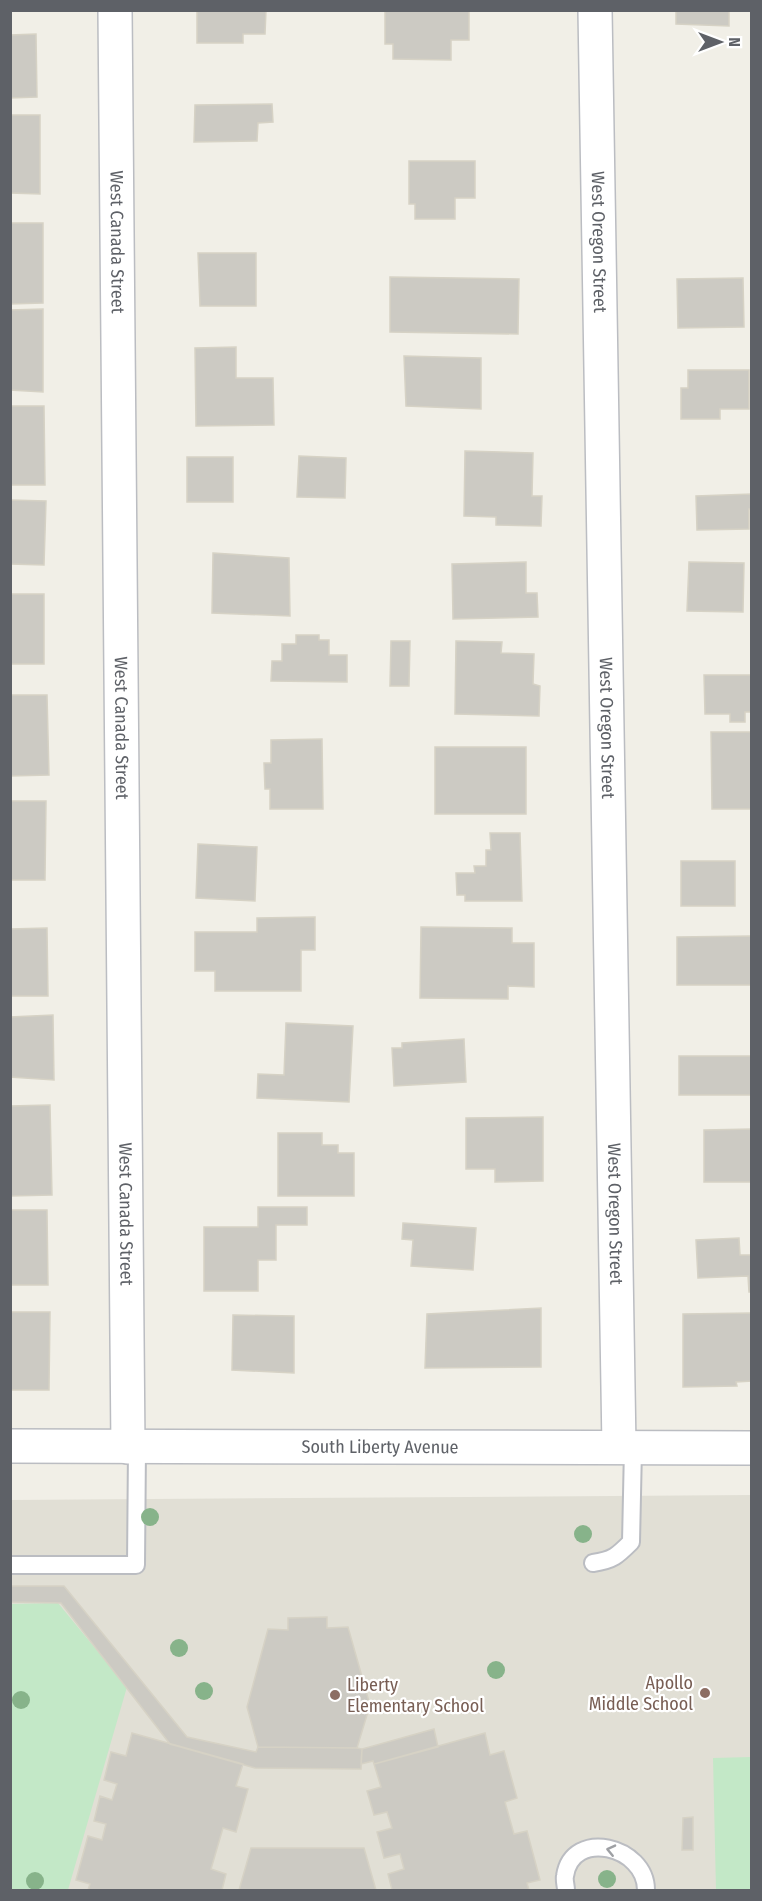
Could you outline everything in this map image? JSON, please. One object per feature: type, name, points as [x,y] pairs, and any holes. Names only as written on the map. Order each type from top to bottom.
[{"type":"street","name":"West Canada Street","points":[[115,10],[133,1446]]},
{"type":"street","name":"West Oregon Street","points":[[595,10],[626,1448]]},
{"type":"street","name":"South Liberty Avenue","points":[[10,1446],[752,1448]]},
{"type":"lane","points":[[10,1565],[136,1565],[133,1446]]},
{"type":"lane","points":[[593,1563],[617,1557],[631,1542],[626,1448]]},
{"type":"lane","points":[[566,1890],[565,1876],[573,1858],[586,1849],[601,1848],[615,1850],[629,1856],[646,1882],[646,1890]]},
{"type":"shaded area","name":"Liberty Elementary School","points":[[751,1495],[751,1890],[11,1890],[10,1500]]},
{"type":"green space","points":[[58,1603],[127,1687],[68,1890],[11,1890],[10,1604]]},
{"type":"green space","points":[[751,1757],[751,1890],[716,1890],[713,1758]]},
{"type":"building","points":[[197,10],[266,10],[265,34],[243,34],[243,43],[197,43]]},
{"type":"building","points":[[385,10],[469,10],[469,40],[451,40],[451,60],[393,59],[393,44],[385,44]]},
{"type":"building","points":[[676,10],[729,10],[729,26],[676,24]]},
{"type":"building","points":[[36,34],[37,97],[10,98],[10,35]]},
{"type":"building","points":[[272,104],[273,122],[258,123],[257,141],[194,142],[195,105]]},
{"type":"building","points":[[10,115],[40,115],[40,194],[10,193]]},
{"type":"building","points":[[409,161],[475,161],[475,198],[455,198],[455,219],[415,219],[415,204],[409,204]]},
{"type":"building","points":[[10,223],[43,223],[43,303],[10,304]]},
{"type":"building","points":[[198,253],[256,253],[256,306],[200,306]]},
{"type":"building","points":[[390,277],[519,279],[518,334],[390,332]]},
{"type":"building","points":[[743,278],[744,327],[678,328],[677,279]]},
{"type":"building","points":[[43,309],[43,392],[10,390],[10,310]]},
{"type":"building","points":[[236,347],[236,378],[273,378],[274,425],[196,426],[195,348]]},
{"type":"building","points":[[404,356],[481,358],[481,409],[406,406]]},
{"type":"building","points":[[688,370],[749,370],[749,409],[720,409],[720,419],[681,419],[681,388],[688,388]]},
{"type":"building","points":[[10,406],[44,406],[45,485],[10,485]]},
{"type":"building","points":[[465,451],[533,453],[532,496],[542,496],[541,526],[496,525],[496,517],[464,516]]},
{"type":"building","points":[[299,456],[346,458],[345,498],[297,497]]},
{"type":"building","points":[[187,457],[233,457],[233,502],[187,502]]},
{"type":"building","points":[[752,494],[749,529],[697,530],[696,496]]},
{"type":"building","points":[[10,500],[46,501],[44,565],[10,564]]},
{"type":"building","points":[[213,553],[289,558],[290,616],[212,613]]},
{"type":"building","points":[[526,562],[526,593],[537,593],[538,617],[453,619],[452,564]]},
{"type":"building","points":[[689,562],[744,563],[743,612],[687,611]]},
{"type":"building","points":[[10,594],[44,594],[44,664],[10,664]]},
{"type":"building","points":[[296,635],[319,635],[319,640],[329,640],[329,655],[347,655],[347,682],[271,681],[272,661],[282,661],[282,644],[296,644]]},
{"type":"building","points":[[391,641],[410,641],[409,686],[390,686]]},
{"type":"building","points":[[456,641],[502,642],[501,653],[534,654],[533,684],[540,686],[539,716],[455,714]]},
{"type":"building","points":[[704,675],[752,675],[752,712],[745,712],[745,722],[730,722],[730,714],[705,714]]},
{"type":"building","points":[[10,695],[47,695],[49,775],[10,776]]},
{"type":"building","points":[[711,732],[752,732],[752,809],[712,809]]},
{"type":"building","points":[[322,739],[323,809],[270,809],[270,789],[265,789],[264,763],[271,763],[271,740]]},
{"type":"building","points":[[435,747],[526,747],[526,814],[435,814]]},
{"type":"building","points":[[10,801],[46,801],[45,880],[10,880]]},
{"type":"building","points":[[490,833],[520,833],[522,901],[465,901],[465,895],[457,895],[456,873],[475,873],[474,866],[486,866],[486,850],[491,850]]},
{"type":"building","points":[[198,844],[257,847],[255,901],[196,898]]},
{"type":"building","points":[[681,861],[735,861],[735,906],[681,906]]},
{"type":"building","points":[[315,917],[315,950],[301,950],[301,991],[215,991],[215,971],[195,971],[195,932],[257,932],[257,918]]},
{"type":"building","points":[[421,927],[512,928],[512,943],[534,943],[534,987],[508,986],[508,999],[420,998]]},
{"type":"building","points":[[47,928],[48,996],[10,996],[10,929]]},
{"type":"building","points":[[751,936],[752,985],[677,985],[677,937]]},
{"type":"building","points":[[53,1015],[54,1080],[10,1077],[10,1017]]},
{"type":"building","points":[[286,1023],[353,1026],[349,1102],[257,1098],[258,1074],[284,1075]]},
{"type":"building","points":[[464,1039],[466,1082],[394,1086],[392,1048],[402,1048],[402,1043]]},
{"type":"building","points":[[679,1056],[752,1056],[752,1095],[679,1095]]},
{"type":"building","points":[[50,1105],[52,1195],[10,1196],[10,1106]]},
{"type":"building","points":[[543,1117],[543,1181],[495,1182],[495,1169],[466,1169],[466,1118]]},
{"type":"building","points":[[752,1129],[752,1182],[704,1182],[704,1130]]},
{"type":"building","points":[[278,1133],[322,1133],[322,1145],[338,1145],[338,1153],[354,1153],[354,1196],[278,1196]]},
{"type":"building","points":[[258,1207],[307,1207],[307,1225],[276,1225],[276,1260],[258,1260],[258,1291],[204,1291],[204,1227],[258,1227]]},
{"type":"building","points":[[10,1210],[47,1210],[48,1285],[10,1285]]},
{"type":"building","points":[[403,1223],[476,1228],[473,1270],[411,1266],[413,1240],[402,1239]]},
{"type":"building","points":[[739,1238],[740,1255],[752,1255],[752,1292],[749,1292],[748,1276],[698,1278],[696,1240]]},
{"type":"building","points":[[541,1308],[541,1367],[425,1368],[427,1314]]},
{"type":"building","points":[[10,1312],[50,1312],[49,1390],[10,1390]]},
{"type":"building","points":[[752,1313],[752,1381],[736,1382],[737,1386],[683,1387],[683,1314]]},
{"type":"building","points":[[233,1315],[294,1316],[294,1373],[232,1370]]},
{"type":"building","points":[[10,1586],[64,1586],[187,1737],[256,1752],[258,1747],[357,1748],[362,1749],[361,1769],[255,1768],[170,1744],[61,1603],[10,1602]]},
{"type":"building","points":[[327,1617],[327,1628],[348,1627],[370,1705],[357,1748],[258,1747],[247,1707],[268,1629],[288,1630],[288,1618]]},
{"type":"building","points":[[434,1729],[438,1747],[374,1764],[373,1761],[361,1764],[362,1749]]},
{"type":"building","points":[[132,1733],[243,1764],[236,1786],[248,1789],[236,1832],[223,1828],[211,1869],[226,1874],[222,1890],[88,1890],[90,1884],[76,1880],[88,1836],[102,1840],[106,1824],[94,1821],[100,1796],[112,1800],[117,1784],[104,1780],[111,1752],[126,1756]]},
{"type":"building","points":[[485,1733],[490,1755],[504,1751],[517,1798],[505,1802],[514,1834],[527,1831],[540,1880],[527,1883],[529,1890],[392,1890],[388,1874],[404,1869],[400,1854],[384,1858],[377,1832],[392,1828],[387,1812],[374,1815],[367,1791],[381,1787],[374,1764]]},
{"type":"building","points":[[693,1817],[693,1850],[682,1850],[683,1818]]},
{"type":"building","points":[[251,1848],[364,1848],[376,1890],[239,1890]]},
{"type":"place","name":"Apollo Middle School","points":[[705,1693]]},
{"type":"place","name":"Liberty Elementary School","points":[[335,1695]]}]
